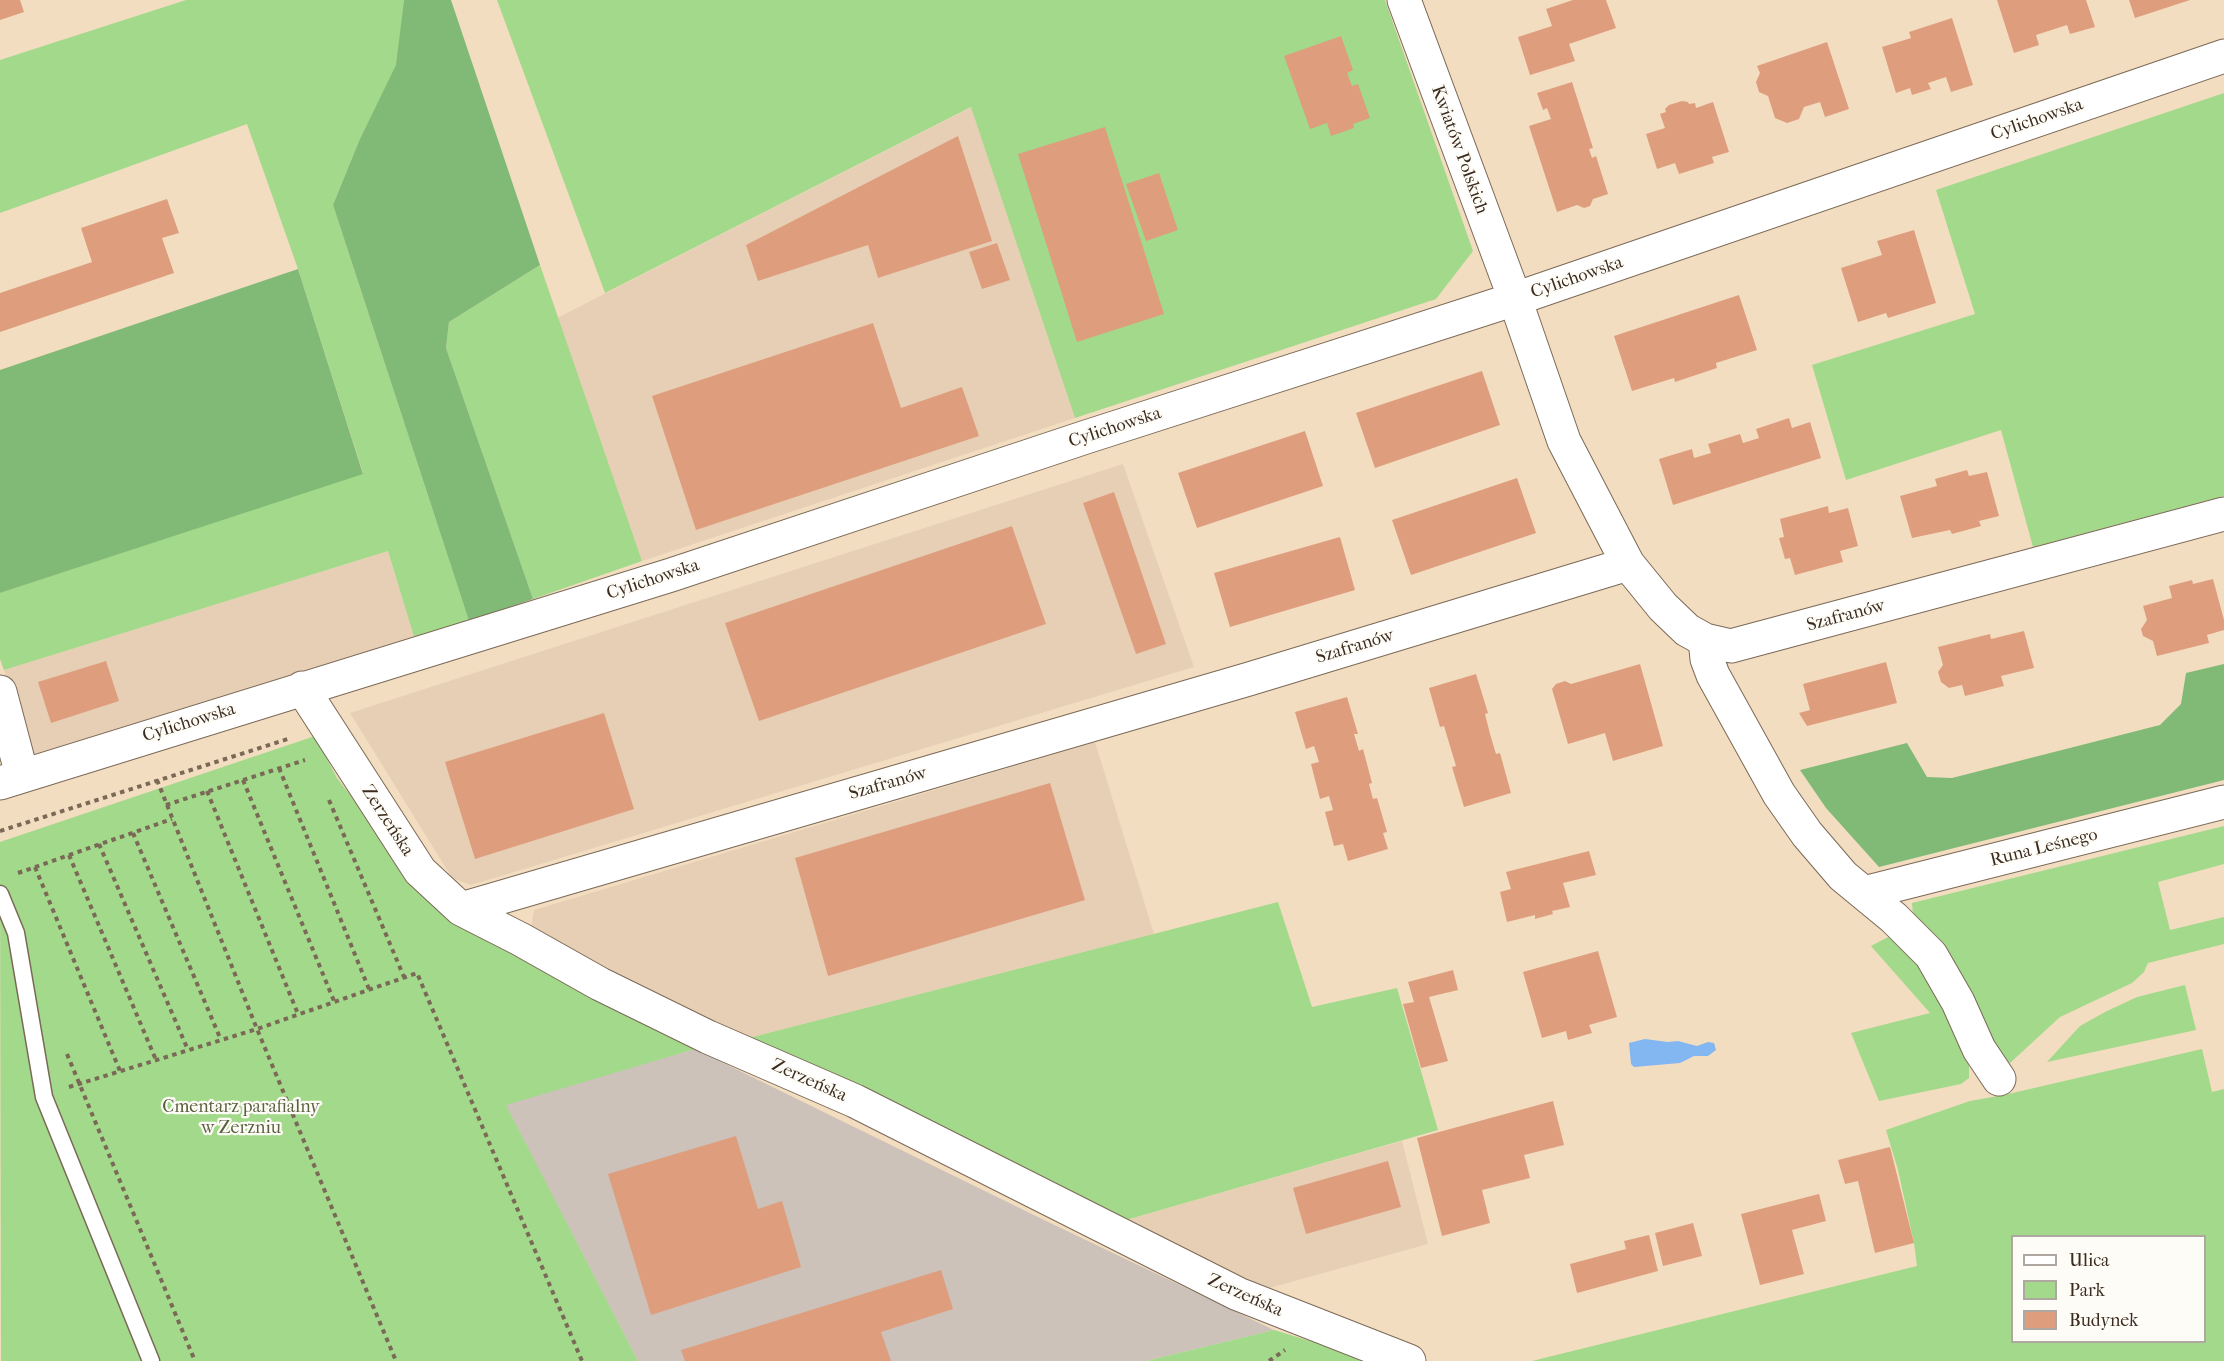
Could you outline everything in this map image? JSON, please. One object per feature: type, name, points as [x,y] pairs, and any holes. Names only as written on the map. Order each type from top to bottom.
[{"type":"street","name":"Kwiatów Polskich","points":[[1404,0],[1515,299],[1564,441],[1628,564]]},
{"type":"street","name":"Cylichowska","points":[[11,779],[671,575],[1066,443],[1515,299],[2224,56]]},
{"type":"street","name":"Szafranów","points":[[461,909],[1249,679],[1628,564],[1663,607],[1687,630],[1705,640],[1731,646],[2224,514]]},
{"type":"street","points":[[1705,640],[1707,659],[1713,675],[1779,794],[1807,834],[1836,868],[1901,924],[1931,955],[1958,1002],[1979,1049],[1999,1079]]},
{"type":"street","name":"Zerzeńska","points":[[302,688],[420,871],[461,909],[600,984],[708,1037],[855,1101],[1238,1294],[1409,1361]]},
{"type":"street","points":[[0,692],[11,779]]},
{"type":"street","name":"Runa Leśnego","points":[[1864,893],[2224,802]]},
{"type":"lane","points":[[0,894],[16,933],[44,1097],[151,1361]]},
{"type":"path","points":[[0,831],[326,727]]},
{"type":"path","points":[[166,805],[312,758]]},
{"type":"path","points":[[279,768],[369,989]]},
{"type":"path","points":[[157,780],[257,1029],[396,1361]]},
{"type":"path","points":[[243,780],[334,1001]]},
{"type":"path","points":[[207,791],[298,1014]]},
{"type":"path","points":[[326,791],[404,977]]},
{"type":"path","points":[[9,876],[172,819]]},
{"type":"path","points":[[133,833],[221,1040]]},
{"type":"path","points":[[99,844],[188,1050]]},
{"type":"path","points":[[69,855],[156,1060]]},
{"type":"path","points":[[35,867],[120,1071]]},
{"type":"path","points":[[44,1097],[257,1029],[417,973],[582,1361]]},
{"type":"path","points":[[66,1052],[195,1361]]},
{"type":"shaded area","points":[[972,107],[1075,418],[642,561],[557,318]]},
{"type":"shaded area","points":[[1123,464],[1194,667],[471,885],[452,878],[350,713]]},
{"type":"shaded area","points":[[388,551],[415,640],[31,758],[4,670]]},
{"type":"shaded area","points":[[1095,742],[1154,934],[741,1040],[531,927],[534,910]]},
{"type":"shaded area","points":[[695,1049],[1274,1330],[1146,1361],[638,1361],[505,1104]]},
{"type":"shaded area","points":[[1402,1141],[1428,1244],[1262,1290],[1119,1222]]},
{"type":"green space","points":[[186,0],[404,0],[397,65],[359,141],[333,205],[469,621],[415,640],[388,551],[4,670],[0,659],[0,593],[363,473],[298,269],[247,124],[0,213],[0,60]]},
{"type":"green space","points":[[404,0],[451,0],[540,265],[449,322],[446,348],[533,599],[469,621],[333,205],[359,141],[396,65]]},
{"type":"green space","points":[[497,0],[1385,0],[1473,251],[1436,299],[1075,418],[971,107],[605,293]]},
{"type":"green space","points":[[2224,93],[2224,496],[2033,547],[2001,430],[1846,480],[1812,365],[1975,314],[1936,190]]},
{"type":"green space","points":[[540,265],[642,561],[533,599],[446,348],[449,322]]},
{"type":"green space","points":[[298,269],[363,474],[0,593],[0,370]]},
{"type":"green space","points":[[2224,664],[2224,780],[1879,867],[1826,808],[1800,770],[1907,743],[1927,777],[1952,778],[2160,725],[2181,704],[2186,673]]},
{"type":"green space","name":"Cmentarz parafialny w Zerzniu","points":[[315,736],[337,778],[392,848],[695,1049],[506,1105],[638,1361],[1,1361],[0,842]]},
{"type":"green space","points":[[2224,826],[2224,864],[2158,882],[2170,930],[2224,917],[2224,944],[2148,963],[2144,972],[2132,983],[2060,1017],[2010,1063],[1997,1053],[1913,916],[1912,903]]},
{"type":"green space","points":[[1278,902],[1312,1007],[1397,988],[1438,1130],[1119,1222],[741,1040]]},
{"type":"green space","points":[[1892,935],[1917,957],[1950,1010],[1969,1066],[1969,1078],[1961,1084],[1879,1101],[1851,1033],[1930,1013],[1871,946]]},
{"type":"green space","points":[[2185,985],[2196,1030],[2047,1062],[2080,1026],[2105,1012],[2137,997]]},
{"type":"green space","points":[[2202,1049],[2212,1092],[2224,1089],[2224,1361],[1532,1361],[1917,1266],[1898,1170],[1886,1130],[1970,1101]]},
{"type":"green space","points":[[1274,1330],[1343,1351],[1363,1361],[1146,1361]]},
{"type":"water","points":[[1645,1039],[1678,1041],[1697,1046],[1708,1042],[1714,1043],[1716,1050],[1708,1056],[1694,1056],[1680,1063],[1634,1067],[1631,1064],[1629,1043]]},
{"type":"building","points":[[0,0],[20,0],[24,12],[0,20]]},
{"type":"building","points":[[1573,0],[1606,0],[1616,28],[1569,44],[1575,61],[1530,75],[1518,37],[1552,26],[1546,9]]},
{"type":"building","points":[[1997,0],[2086,0],[2095,27],[2070,34],[2067,25],[2036,35],[2039,45],[2014,53]]},
{"type":"building","points":[[2129,0],[2190,0],[2135,18]]},
{"type":"building","points":[[1952,18],[1973,85],[1951,92],[1946,77],[1928,83],[1931,89],[1912,95],[1910,88],[1896,93],[1882,47],[1911,38],[1909,32]]},
{"type":"building","points":[[1341,36],[1353,70],[1347,73],[1352,86],[1358,84],[1370,118],[1353,124],[1354,128],[1331,136],[1327,123],[1310,129],[1284,56]]},
{"type":"building","points":[[1827,42],[1849,109],[1825,117],[1820,102],[1804,107],[1799,119],[1787,123],[1775,118],[1768,96],[1759,92],[1756,82],[1760,73],[1757,66]]},
{"type":"building","points":[[1572,82],[1593,148],[1589,149],[1592,158],[1596,156],[1608,194],[1593,199],[1590,206],[1584,208],[1577,205],[1557,212],[1529,126],[1551,119],[1547,108],[1543,110],[1537,93]]},
{"type":"building","points":[[1682,101],[1689,104],[1695,103],[1696,108],[1713,102],[1729,152],[1712,157],[1714,163],[1679,174],[1675,163],[1657,169],[1646,134],[1665,128],[1660,114],[1666,112],[1665,109],[1669,105]]},
{"type":"building","points":[[1105,127],[1164,314],[1077,342],[1018,154]]},
{"type":"building","points":[[958,136],[992,241],[878,278],[868,245],[758,281],[746,245]]},
{"type":"building","points":[[1159,173],[1178,230],[1146,241],[1126,184]]},
{"type":"building","points":[[167,199],[179,233],[162,238],[174,273],[0,332],[0,293],[92,262],[81,228]]},
{"type":"building","points":[[1914,230],[1936,303],[1888,318],[1886,313],[1858,322],[1841,268],[1882,255],[1877,241]]},
{"type":"building","points":[[997,243],[1010,280],[982,289],[969,252]]},
{"type":"building","points":[[1739,295],[1757,350],[1716,363],[1717,368],[1675,382],[1674,378],[1632,391],[1614,336]]},
{"type":"building","points":[[873,323],[901,408],[962,387],[979,436],[696,530],[652,396]]},
{"type":"building","points":[[1482,371],[1500,425],[1375,468],[1356,413]]},
{"type":"building","points":[[1789,418],[1792,428],[1810,422],[1821,458],[1673,505],[1659,459],[1692,449],[1694,458],[1711,453],[1708,444],[1740,434],[1743,443],[1759,438],[1756,429]]},
{"type":"building","points":[[1305,431],[1323,486],[1197,528],[1178,473]]},
{"type":"building","points":[[1967,470],[1969,476],[1987,472],[1999,516],[1979,521],[1981,526],[1952,534],[1950,530],[1912,538],[1900,496],[1937,486],[1935,479]]},
{"type":"building","points":[[1517,478],[1536,533],[1411,575],[1392,520]]},
{"type":"building","points":[[1114,492],[1166,644],[1136,654],[1083,503]]},
{"type":"building","points":[[1828,506],[1829,513],[1848,508],[1858,546],[1840,551],[1843,562],[1795,575],[1790,558],[1785,559],[1779,538],[1784,537],[1780,519]]},
{"type":"building","points":[[1012,526],[1046,624],[759,721],[725,623]]},
{"type":"building","points":[[1340,537],[1355,590],[1230,627],[1214,573]]},
{"type":"building","points":[[2213,579],[2224,620],[2224,630],[2207,635],[2209,643],[2157,656],[2153,641],[2143,636],[2141,629],[2147,620],[2143,606],[2172,598],[2169,586],[2192,580],[2193,584]]},
{"type":"building","points":[[2024,631],[2034,668],[2001,676],[2004,686],[1965,696],[1962,685],[1949,688],[1941,682],[1938,672],[1943,665],[1938,647],[1990,634],[1991,639]]},
{"type":"building","points":[[106,661],[119,701],[51,723],[38,682]]},
{"type":"building","points":[[1886,662],[1897,703],[1807,726],[1799,713],[1810,710],[1803,684]]},
{"type":"building","points":[[1640,664],[1663,746],[1613,761],[1605,733],[1568,744],[1552,689],[1556,684],[1565,681],[1571,684]]},
{"type":"building","points":[[1476,674],[1488,713],[1485,714],[1490,734],[1496,754],[1500,753],[1511,793],[1464,807],[1452,767],[1456,766],[1444,726],[1440,727],[1429,688]]},
{"type":"building","points":[[1347,697],[1358,734],[1354,734],[1359,751],[1363,749],[1372,783],[1369,784],[1373,799],[1377,798],[1387,832],[1383,833],[1388,849],[1348,861],[1343,844],[1334,846],[1325,812],[1333,810],[1329,796],[1320,799],[1311,764],[1319,762],[1314,746],[1306,749],[1295,712]]},
{"type":"building","points":[[604,713],[634,809],[475,859],[445,762]]},
{"type":"building","points":[[1050,783],[1085,900],[828,976],[795,858]]},
{"type":"building","points":[[1589,851],[1596,875],[1563,883],[1570,907],[1552,911],[1553,914],[1535,919],[1535,915],[1507,922],[1500,892],[1511,889],[1506,872]]},
{"type":"building","points":[[1598,951],[1617,1017],[1589,1025],[1592,1033],[1568,1040],[1566,1031],[1542,1038],[1523,972]]},
{"type":"building","points":[[1453,970],[1458,990],[1429,997],[1448,1061],[1421,1068],[1403,1004],[1414,1002],[1408,982]]},
{"type":"building","points":[[1553,1101],[1564,1145],[1524,1155],[1530,1178],[1482,1190],[1490,1223],[1442,1236],[1417,1138]]},
{"type":"building","points":[[736,1136],[758,1209],[782,1201],[801,1267],[651,1315],[608,1174]]},
{"type":"building","points":[[1890,1147],[1914,1243],[1875,1253],[1858,1181],[1845,1184],[1838,1160]]},
{"type":"building","points":[[1388,1161],[1401,1207],[1306,1234],[1293,1188]]},
{"type":"building","points":[[1819,1194],[1826,1221],[1792,1230],[1804,1274],[1760,1285],[1741,1214]]},
{"type":"building","points":[[1693,1223],[1702,1256],[1663,1266],[1655,1233]]},
{"type":"building","points":[[1649,1235],[1658,1271],[1577,1293],[1570,1264],[1626,1249],[1624,1241]]},
{"type":"building","points":[[941,1270],[953,1309],[881,1332],[891,1361],[685,1361],[681,1350]]}]
